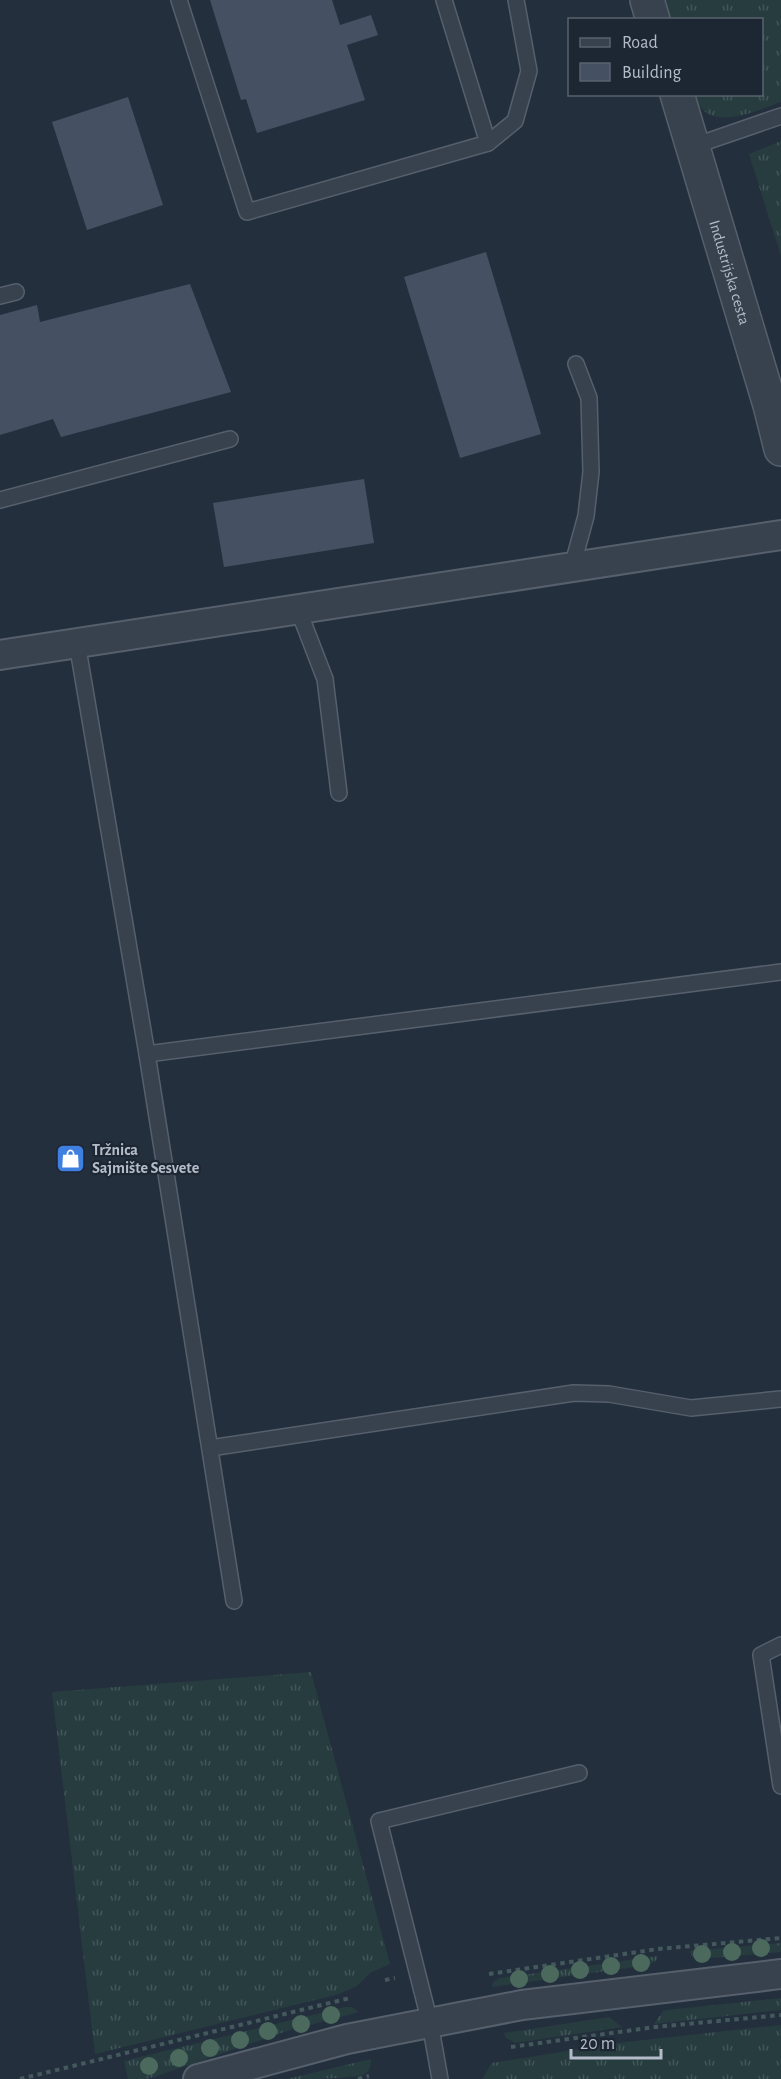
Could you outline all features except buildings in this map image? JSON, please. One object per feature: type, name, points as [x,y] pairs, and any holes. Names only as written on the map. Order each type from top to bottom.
[{"type":"street","points":[[647,0],[652,18]]},
{"type":"street","name":"Industrijska cesta","points":[[678,96],[770,405],[781,449]]},
{"type":"street","points":[[0,655],[781,535]]},
{"type":"street","points":[[198,2079],[347,2039],[522,2005],[781,1974]]},
{"type":"lane","points":[[179,0],[247,212],[488,143],[515,121],[529,71],[516,0]]},
{"type":"lane","points":[[444,0],[488,143]]},
{"type":"lane","points":[[694,146],[781,116]]},
{"type":"lane","points":[[0,296],[16,292]]},
{"type":"lane","points":[[572,567],[586,516],[591,471],[588,398],[576,364]]},
{"type":"lane","points":[[0,500],[230,439]]},
{"type":"lane","points":[[298,609],[325,679],[339,793]]},
{"type":"lane","points":[[77,643],[147,1054],[234,1601]]},
{"type":"lane","points":[[147,1054],[781,972]]},
{"type":"lane","points":[[210,1448],[574,1393],[609,1394],[691,1408],[781,1399]]},
{"type":"lane","points":[[781,1645],[761,1655],[781,1786]]},
{"type":"lane","points":[[440,2079],[430,2023],[379,1821],[579,1773]]},
{"type":"path","points":[[489,1974],[658,1949],[781,1938]]},
{"type":"path","points":[[20,2079],[350,1998]]},
{"type":"path","points":[[511,2047],[655,2026],[781,2015]]},
{"type":"path","points":[[358,2079],[369,2076]]},
{"type":"green space","points":[[665,0],[781,0],[781,102],[745,114],[720,117],[709,114],[700,107],[694,96],[763,96],[763,18],[671,18]]},
{"type":"green space","points":[[781,141],[781,256],[749,154]]},
{"type":"green space","points":[[311,1672],[390,1964],[370,1973],[357,1986],[339,1994],[95,2054],[52,1692]]},
{"type":"green space","points":[[781,1943],[781,1952],[699,1959],[692,1956],[689,1951]]},
{"type":"green space","points":[[658,1956],[656,1961],[649,1965],[492,1987],[493,1982],[500,1978]]},
{"type":"green space","points":[[781,1998],[781,2010],[654,2024],[663,2011],[667,2010]]},
{"type":"green space","points":[[352,2007],[359,2012],[287,2031],[157,2076],[146,2079],[128,2079],[124,2061]]},
{"type":"green space","points":[[609,2017],[622,2027],[515,2043],[506,2038],[504,2033]]},
{"type":"green space","points":[[781,2025],[781,2079],[482,2079],[492,2063],[616,2043]]},
{"type":"green space","points":[[371,2059],[369,2069],[363,2075],[287,2079]]},
{"type":"place","name":"Tržnica Sajmište Sesvete","points":[[71,1158]]}]
